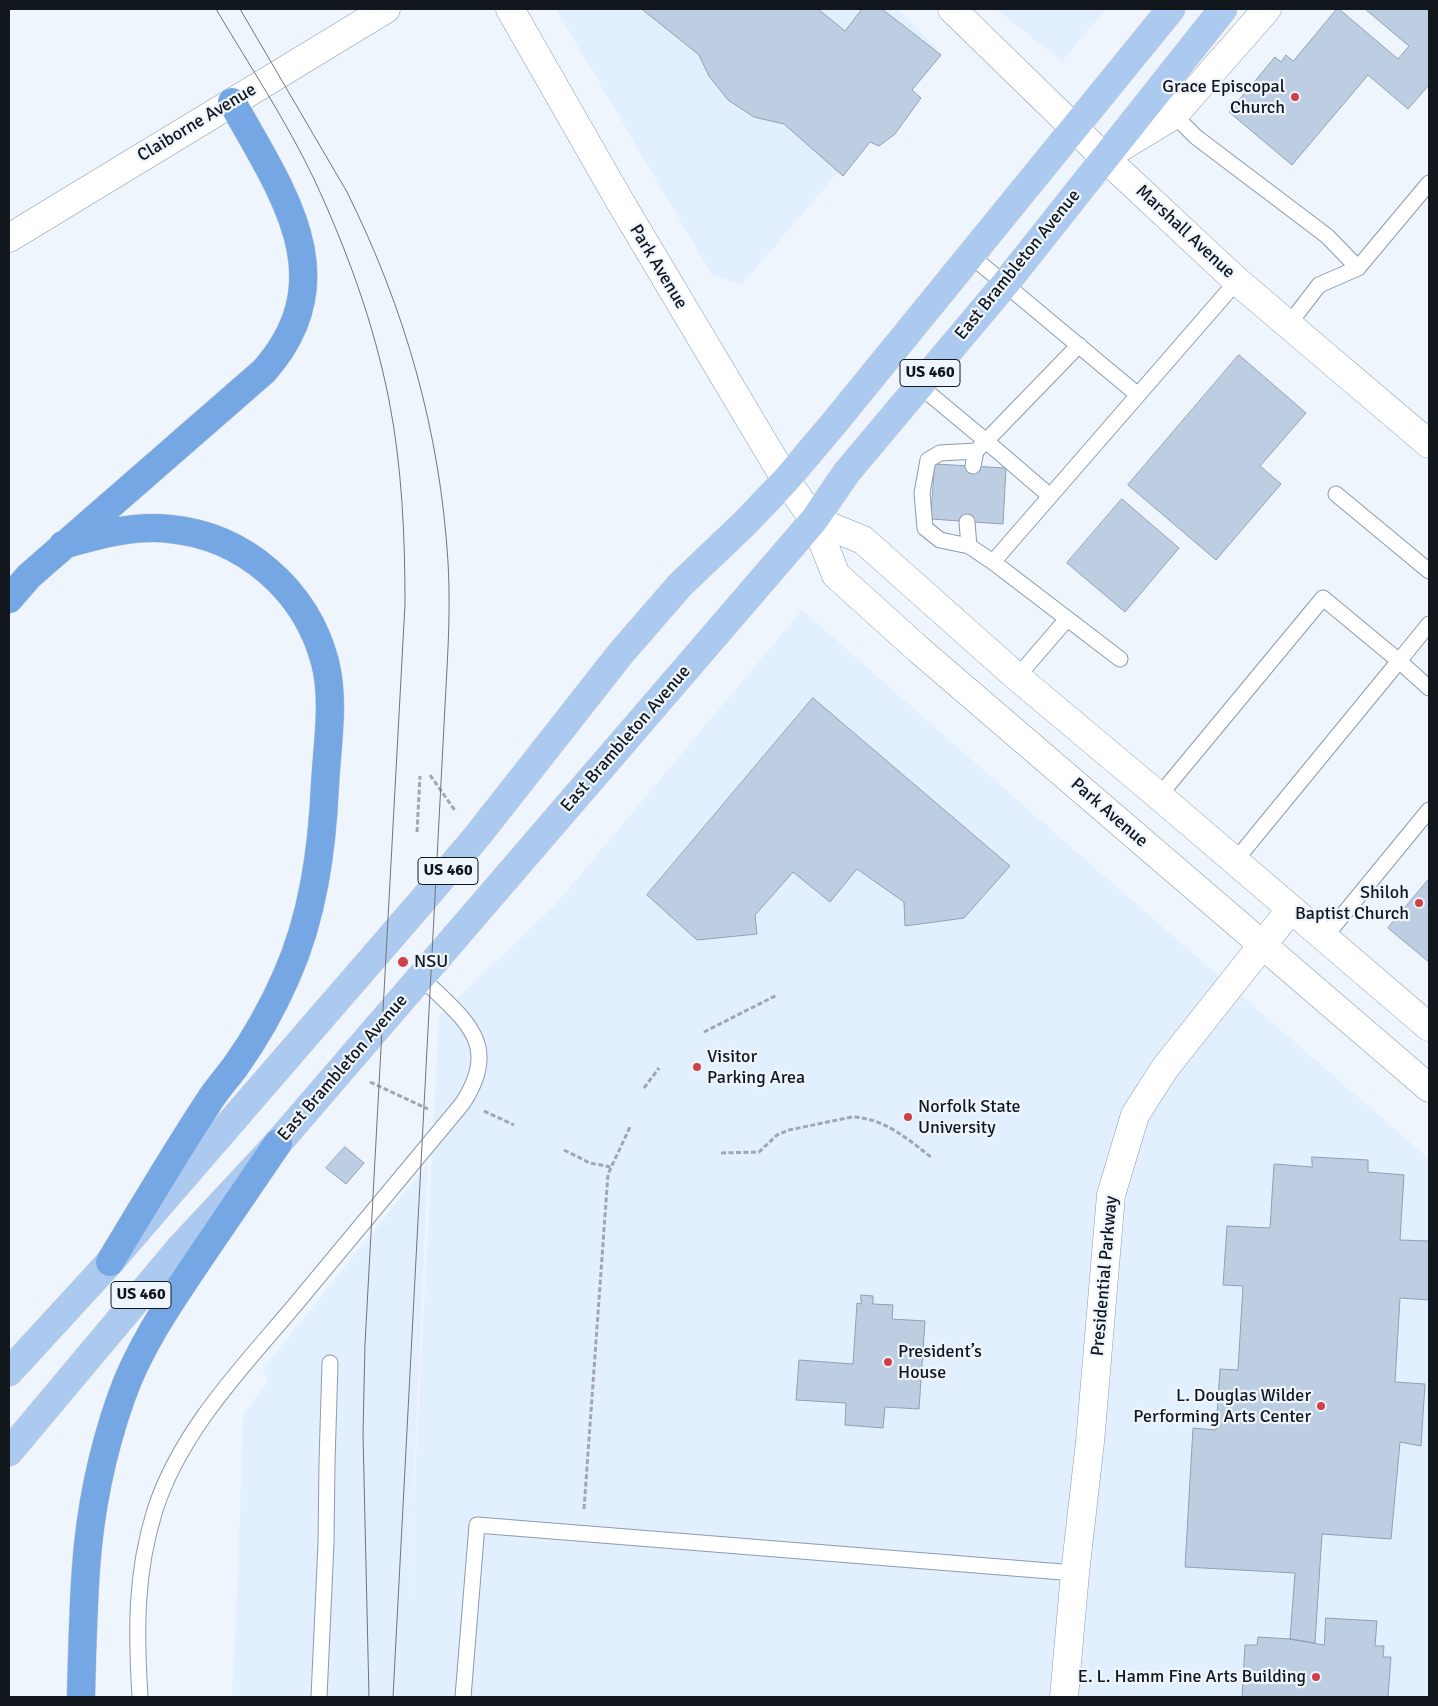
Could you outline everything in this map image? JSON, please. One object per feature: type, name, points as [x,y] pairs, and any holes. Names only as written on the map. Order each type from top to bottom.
[{"type":"highway","points":[[9,599],[29,576],[264,372],[286,343],[294,326],[300,310],[304,273],[299,238],[286,201],[232,102]]},
{"type":"highway","points":[[64,545],[94,536],[123,531],[169,528],[213,538],[234,548],[254,559],[273,574],[289,591],[305,614],[317,637],[325,664],[328,689],[329,715],[322,837],[311,899],[287,976],[253,1040],[209,1101],[110,1262]]},
{"type":"highway","points":[[81,1697],[89,1536],[102,1464],[121,1397],[136,1362],[156,1325],[278,1143]]},
{"type":"main road","name":"Claiborne Avenue","points":[[9,238],[386,9]]},
{"type":"main road","name":"Park Avenue","points":[[510,9],[618,198],[786,480],[814,520],[836,575],[918,649],[1429,1088]]},
{"type":"main road","name":"Marshall Avenue","points":[[952,9],[1104,157],[1237,281],[1429,444]]},
{"type":"main road","name":"US 460","points":[[9,1372],[110,1262],[478,836],[621,653],[680,585],[745,523],[786,480],[836,422],[1171,9]]},
{"type":"main road","name":"East Brambleton Avenue","points":[[9,1452],[180,1248],[278,1143],[422,978],[814,520],[847,472],[1005,284],[1223,9]]},
{"type":"main road","points":[[1104,157],[1174,115],[1267,9]]},
{"type":"main road","points":[[814,520],[863,540],[1017,677],[1429,1027]]},
{"type":"main road","name":"Presidential Parkway","points":[[1064,1697],[1075,1573],[1090,1442],[1111,1195],[1135,1115],[1165,1068],[1291,909]]},
{"type":"lane","points":[[1174,115],[1196,137],[1327,236],[1358,268]]},
{"type":"lane","points":[[1288,324],[1319,285],[1358,268],[1429,183]]},
{"type":"lane","points":[[970,256],[1138,395]]},
{"type":"lane","points":[[993,562],[1237,281]]},
{"type":"lane","points":[[973,466],[981,446],[1079,345]]},
{"type":"lane","points":[[920,386],[981,446],[1050,496]]},
{"type":"lane","points":[[981,446],[940,453],[928,460],[922,493],[925,528],[940,540],[969,546],[993,562],[1120,659]]},
{"type":"lane","points":[[1336,494],[1429,571]]},
{"type":"lane","points":[[967,522],[969,546]]},
{"type":"lane","points":[[1159,796],[1323,598],[1429,688]]},
{"type":"lane","points":[[1017,677],[1067,619]]},
{"type":"lane","points":[[1235,861],[1429,624]]},
{"type":"lane","points":[[1324,938],[1429,810]]},
{"type":"lane","points":[[140,1697],[138,1589],[142,1562],[156,1510],[174,1465],[210,1407],[462,1104],[470,1092],[476,1077],[479,1065],[479,1052],[473,1031],[422,978]]},
{"type":"lane","points":[[320,1697],[330,1362]]},
{"type":"lane","points":[[463,1697],[477,1525],[1075,1573]]},
{"type":"path","points":[[430,775],[456,812]]},
{"type":"path","points":[[417,832],[420,776]]},
{"type":"path","points":[[704,1032],[777,995]]},
{"type":"path","points":[[644,1088],[659,1068]]},
{"type":"path","points":[[369,1082],[433,1111]]},
{"type":"path","points":[[481,1116],[484,1110],[514,1125]]},
{"type":"path","points":[[721,1153],[759,1152],[777,1135],[789,1130],[852,1117],[862,1118],[888,1127],[932,1158]]},
{"type":"path","points":[[584,1509],[608,1174],[630,1127]]},
{"type":"path","points":[[564,1150],[590,1163],[611,1167]]},
{"type":"shaded area","points":[[556,9],[898,9],[941,53],[742,284],[712,275]]},
{"type":"shaded area","points":[[996,9],[1106,9],[1062,61]]},
{"type":"shaded area","name":"Norfolk State University","points":[[802,610],[1429,1159],[1429,1697],[232,1697],[243,1415],[267,1382],[263,1369],[428,1163],[408,1614],[439,1016],[556,904]]},
{"type":"building","points":[[642,9],[818,9],[845,31],[862,9],[882,9],[941,55],[912,90],[921,98],[895,134],[879,146],[870,142],[843,176],[784,124],[754,117],[728,100],[709,76],[699,55]]},
{"type":"building","name":"Grace Episcopal Church","points":[[1337,9],[1398,59],[1409,46],[1365,9],[1429,9],[1429,85],[1408,109],[1368,75],[1292,165],[1229,112],[1275,57],[1281,62],[1286,55],[1293,61]]},
{"type":"building","points":[[1239,355],[1306,413],[1260,466],[1281,484],[1216,560],[1128,485]]},
{"type":"building","points":[[935,464],[1006,468],[1003,524],[931,519]]},
{"type":"building","points":[[1122,499],[1179,548],[1125,612],[1067,563]]},
{"type":"building","points":[[813,698],[1010,866],[964,918],[905,926],[904,902],[857,869],[830,902],[793,872],[755,915],[757,934],[697,940],[647,895]]},
{"type":"building","name":"Shiloh Baptist Church","points":[[1429,879],[1429,962],[1388,928]]},
{"type":"building","points":[[345,1147],[364,1163],[346,1184],[326,1168]]},
{"type":"building","name":"L. Douglas Wilder Performing Arts Center","points":[[1312,1157],[1368,1160],[1368,1172],[1404,1175],[1400,1240],[1429,1241],[1429,1300],[1400,1298],[1395,1382],[1425,1384],[1421,1446],[1400,1442],[1391,1539],[1322,1534],[1315,1643],[1290,1639],[1295,1573],[1185,1567],[1193,1428],[1216,1430],[1220,1369],[1238,1370],[1243,1286],[1223,1285],[1227,1226],[1270,1228],[1274,1164],[1312,1167]]},
{"type":"building","name":"President’s House","points":[[861,1295],[873,1296],[873,1304],[893,1305],[892,1319],[925,1321],[919,1409],[885,1407],[883,1428],[845,1425],[846,1403],[796,1400],[799,1360],[853,1364],[857,1303],[861,1304]]},
{"type":"building","name":"E. L. Hamm Fine Arts Building","points":[[1326,1618],[1377,1621],[1375,1646],[1384,1646],[1383,1657],[1391,1657],[1388,1697],[1242,1697],[1245,1645],[1257,1645],[1258,1637],[1290,1639],[1324,1645]]},
{"type":"tram line","points":[[216,9],[303,157],[348,260],[376,343],[383,372],[400,476],[405,604],[365,1344],[363,1434],[369,1697]]},
{"type":"tram line","points":[[240,9],[347,192],[368,236],[402,326],[416,372],[428,418],[444,513],[449,575],[448,641],[393,1697]]},
{"type":"place","name":"Grace Episcopal Church","points":[[1295,97]]},
{"type":"place","name":"Shiloh Baptist Church","points":[[1419,903]]},
{"type":"place","name":"NSU","points":[[403,962]]},
{"type":"place","name":"Visitor Parking Area","points":[[697,1067]]},
{"type":"place","name":"Norfolk State University","points":[[908,1117]]},
{"type":"place","name":"President’s House","points":[[888,1362]]},
{"type":"place","name":"L. Douglas Wilder Performing Arts Center","points":[[1321,1406]]},
{"type":"place","name":"E. L. Hamm Fine Arts Building","points":[[1316,1677]]}]
